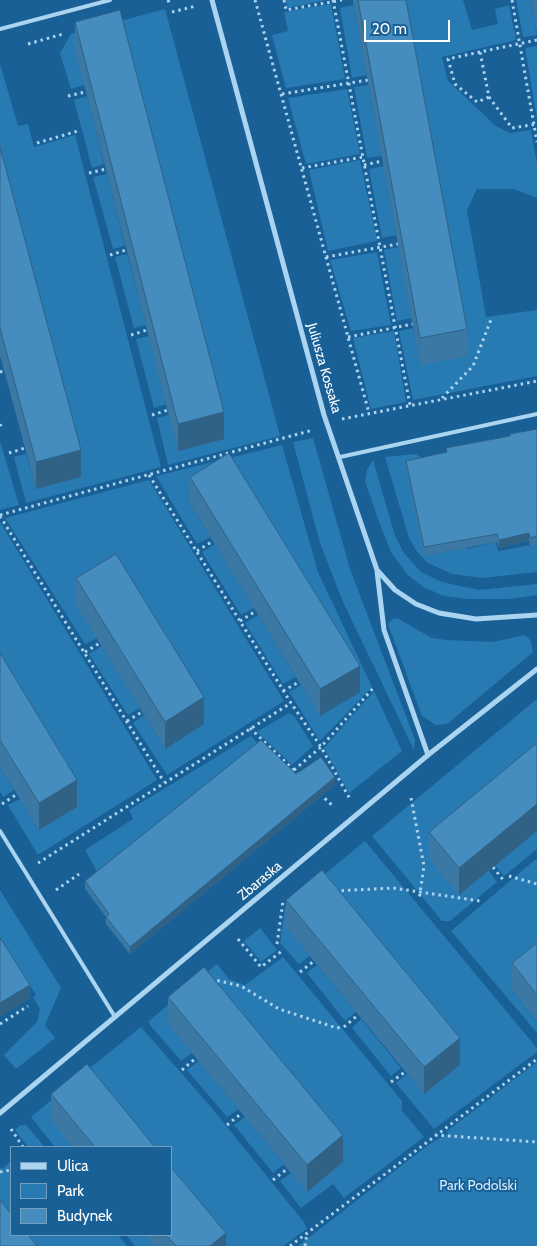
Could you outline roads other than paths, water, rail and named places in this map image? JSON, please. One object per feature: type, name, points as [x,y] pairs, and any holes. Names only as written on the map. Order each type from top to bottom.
[{"type":"street","name":"Juliusza Kossaka","points":[[212,0],[328,424],[377,570],[395,590],[416,604],[439,613],[476,619],[537,615]]},
{"type":"street","points":[[377,570],[384,630],[428,755]]},
{"type":"street","name":"Zbaraska","points":[[0,1114],[428,755],[537,668]]},
{"type":"lane","points":[[0,29],[110,0]]},
{"type":"lane","points":[[340,457],[537,414]]},
{"type":"lane","points":[[0,831],[115,1017]]},
{"type":"park label","name":"Park Podolski","points":[[478,1186]]}]
